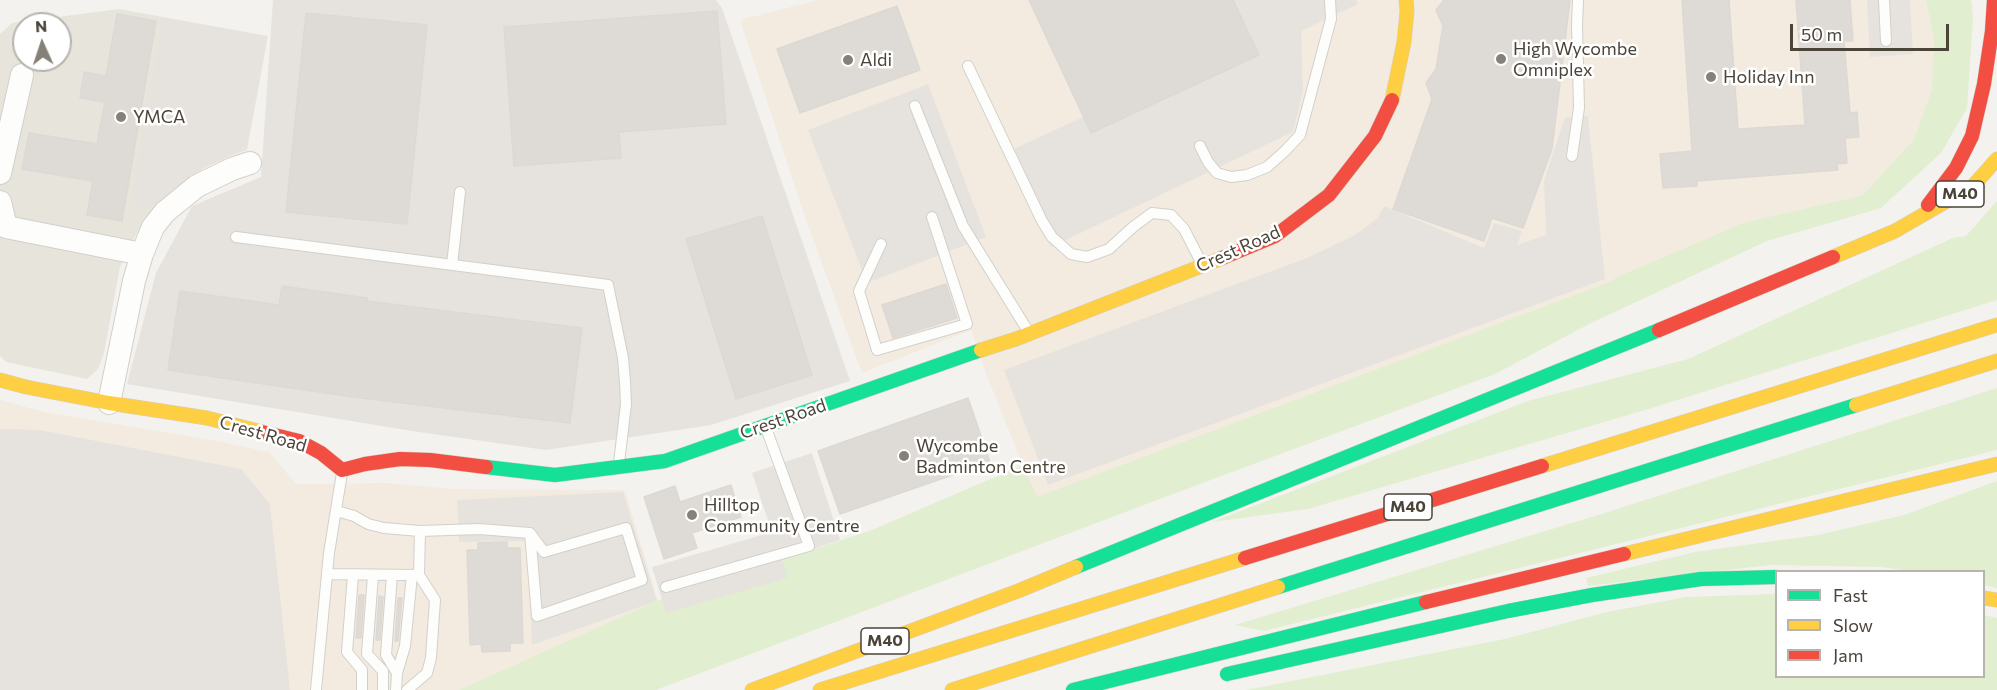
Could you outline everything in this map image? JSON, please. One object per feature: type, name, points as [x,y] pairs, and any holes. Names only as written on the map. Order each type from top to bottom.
[{"type":"main road","name":"Crest Road","points":[[0,380],[109,403],[207,418],[299,441],[321,453],[342,470],[400,459],[430,460],[555,475],[665,461],[1030,334],[1275,236],[1329,195],[1375,136],[1393,97],[1404,42],[1406,0]]},
{"type":"main road","name":"M40","points":[[1916,220],[1956,168],[1972,136],[1984,84],[1994,0]]},
{"type":"main road","name":"M40","points":[[752,690],[1018,591],[1642,336],[1916,220],[1973,186],[1997,159]]},
{"type":"main road","name":"M40","points":[[820,690],[1997,325]]},
{"type":"main road","name":"M40","points":[[952,690],[1406,549],[1997,361]]},
{"type":"main road","points":[[1073,690],[1540,573],[1997,464]]},
{"type":"main road","points":[[1210,677],[1497,614],[1592,596],[1701,579],[1775,577]]},
{"type":"street","points":[[0,173],[22,75]]},
{"type":"street","points":[[109,403],[134,281],[153,227],[165,212],[197,186],[250,163]]},
{"type":"street","points":[[0,202],[6,227],[142,254]]},
{"type":"lane","points":[[1200,146],[1217,173],[1231,177],[1247,175],[1267,167],[1300,135],[1331,19],[1330,0]]},
{"type":"lane","points":[[1572,156],[1579,108],[1578,0]]},
{"type":"lane","points":[[1884,0],[1886,41]]},
{"type":"lane","points":[[968,66],[1042,221],[1052,237],[1071,254],[1087,257],[1109,249],[1152,213],[1172,215],[1184,229],[1203,265]]},
{"type":"lane","points":[[915,106],[963,226],[1030,334]]},
{"type":"lane","points":[[452,265],[460,192]]},
{"type":"lane","points":[[881,244],[859,291],[877,350],[966,324],[932,217]]},
{"type":"lane","points":[[236,237],[608,285],[623,358],[625,382],[626,404],[619,467]]},
{"type":"lane","points":[[666,587],[809,546],[765,425]]},
{"type":"lane","points":[[316,690],[342,470]]},
{"type":"lane","points":[[337,511],[384,528],[420,531],[479,529],[531,533]]},
{"type":"lane","points":[[626,528],[642,580],[537,616],[531,533],[544,552],[626,528]]},
{"type":"lane","points":[[396,690],[397,673],[405,646],[420,531]]},
{"type":"lane","points":[[328,574],[415,575]]},
{"type":"lane","points":[[353,574],[347,652],[362,670],[362,690]]},
{"type":"lane","points":[[373,575],[367,654],[383,670],[383,690]]},
{"type":"lane","points":[[393,575],[386,656],[397,673]]},
{"type":"lane","points":[[406,690],[427,673],[431,658],[435,600],[415,575]]},
{"type":"shaded area","points":[[273,0],[716,0],[722,8],[850,381],[711,425],[546,450],[412,431],[127,384],[156,273],[192,206],[261,177]]},
{"type":"shaded area","points":[[818,0],[1926,0],[1934,39],[1932,89],[1914,139],[1863,195],[1743,223],[1609,282],[1036,498],[971,330],[862,373],[806,220],[740,20]]},
{"type":"shaded area","points":[[1233,0],[1356,0],[1358,4],[1301,31],[1303,91],[1293,132],[1051,247],[1007,152],[1083,117],[1091,133],[1259,55]]},
{"type":"shaded area","points":[[1867,0],[1910,0],[1913,54],[1870,57]]},
{"type":"shaded area","points":[[119,9],[268,36],[247,150],[216,161],[176,185],[142,223],[120,267],[104,353],[98,369],[87,379],[6,362],[0,356],[0,34],[12,23],[12,72],[72,72],[72,15]]},
{"type":"shaded area","points":[[163,18],[266,36],[247,144],[224,159],[202,169],[154,208],[131,205]]},
{"type":"shaded area","points":[[928,84],[986,237],[867,283],[808,130]]},
{"type":"shaded area","points":[[1588,116],[1605,279],[1048,485],[1004,370],[1307,258],[1355,235],[1377,219],[1384,206],[1484,248],[1494,223],[1522,231],[1517,245],[1546,235],[1544,181],[1565,117]]},
{"type":"shaded area","points":[[0,400],[40,411],[269,452],[296,484],[387,483],[454,489],[625,490],[658,602],[459,690],[0,690]]},
{"type":"shaded area","points":[[0,429],[40,430],[241,469],[270,504],[290,690],[0,690]]},
{"type":"shaded area","points":[[812,453],[840,540],[782,559],[787,578],[666,613],[652,567],[772,532],[752,473]]},
{"type":"shaded area","points":[[623,492],[657,601],[532,645],[527,541],[459,542],[457,500]]},
{"type":"green space","points":[[1926,0],[1971,0],[1973,17],[1967,108],[1941,153],[1881,208],[1767,241],[1589,324],[1495,374],[656,690],[459,690],[657,601],[872,530],[1023,465],[1037,497],[1609,282],[1743,223],[1863,195],[1914,139],[1932,89],[1934,39]]},
{"type":"green space","points":[[1997,201],[1997,300],[1652,408],[1308,509],[1212,522],[1528,401],[1688,359],[1953,238],[1966,236]]},
{"type":"green space","points":[[1997,388],[1997,450],[1264,631],[1235,625],[1595,516]]},
{"type":"green space","points":[[1997,481],[1997,588],[1985,585],[1985,570],[1902,570],[1882,567],[1770,565],[1588,586],[1586,578],[1695,552],[1818,535],[1904,515]]},
{"type":"green space","points":[[1775,594],[1775,678],[1985,678],[1985,615],[1997,618],[1997,690],[1246,690],[1505,639],[1607,612],[1686,597]]},
{"type":"building","points":[[1029,0],[1233,0],[1259,55],[1091,133]]},
{"type":"building","points":[[1444,0],[1570,0],[1552,149],[1523,228],[1492,218],[1484,241],[1393,209],[1432,99],[1426,83],[1436,69],[1443,26],[1436,10]]},
{"type":"building","name":"Holiday Inn","points":[[1682,0],[1729,0],[1738,129],[1805,125],[1796,0],[1850,0],[1853,41],[1844,41],[1850,113],[1857,112],[1859,137],[1845,138],[1847,163],[1837,164],[1838,170],[1697,181],[1697,186],[1663,188],[1660,154],[1692,151]]},
{"type":"building","name":"Aldi","points":[[897,6],[920,70],[800,113],[777,49]]},
{"type":"building","points":[[717,11],[726,124],[619,132],[621,158],[514,166],[504,27]]},
{"type":"building","points":[[306,13],[427,25],[407,224],[286,212]]},
{"type":"building","name":"YMCA","points":[[117,14],[156,21],[122,221],[87,215],[93,181],[22,169],[29,133],[97,144],[105,102],[80,98],[84,72],[106,76]]},
{"type":"building","points":[[762,216],[812,375],[736,399],[686,239]]},
{"type":"building","points":[[946,284],[957,318],[893,338],[882,305]]},
{"type":"building","points":[[282,286],[367,298],[367,301],[582,328],[570,423],[353,397],[168,370],[180,291],[279,305]]},
{"type":"building","name":"Wycombe Badminton Centre","points":[[968,398],[990,462],[840,514],[818,451]]},
{"type":"building","points":[[731,485],[741,517],[692,533],[697,548],[664,559],[644,497],[675,486],[680,502]]},
{"type":"building","points":[[507,542],[507,548],[520,548],[523,643],[510,643],[510,651],[482,652],[481,644],[470,645],[467,550],[478,550],[478,543]]},
{"type":"building","points":[[359,595],[364,595],[361,638],[356,638]]},
{"type":"building","points":[[379,596],[383,597],[380,640],[376,640]]},
{"type":"building","points":[[398,598],[402,598],[398,641],[395,641]]},
{"type":"traffic: fast","points":[[1076,567],[1659,330]]},
{"type":"traffic: fast","points":[[486,467],[555,475],[665,461],[981,350]]},
{"type":"traffic: fast","points":[[1278,587],[1856,405]]},
{"type":"traffic: fast","points":[[1227,674],[1508,611],[1592,595],[1701,579],[1775,577]]},
{"type":"traffic: fast","points":[[1073,690],[1426,602]]},
{"type":"traffic: slow","points":[[1392,100],[1404,42],[1406,0]]},
{"type":"traffic: slow","points":[[1833,257],[1895,231],[1973,186],[1997,159]]},
{"type":"traffic: slow","points":[[981,350],[1016,339],[1222,258]]},
{"type":"traffic: slow","points":[[1542,466],[1997,325]]},
{"type":"traffic: slow","points":[[1856,405],[1997,361]]},
{"type":"traffic: slow","points":[[0,380],[109,403],[207,418],[262,432]]},
{"type":"traffic: slow","points":[[1624,554],[1997,464]]},
{"type":"traffic: slow","points":[[820,690],[1245,558]]},
{"type":"traffic: slow","points":[[752,690],[1018,591],[1076,567]]},
{"type":"traffic: slow","points":[[952,690],[1278,587]]},
{"type":"traffic: slow","points":[[1985,598],[1997,600]]},
{"type":"traffic: jam","points":[[1928,205],[1956,168],[1972,136],[1984,84],[1994,0]]},
{"type":"traffic: jam","points":[[1222,258],[1275,236],[1329,195],[1375,136],[1392,100]]},
{"type":"traffic: jam","points":[[1659,330],[1833,257]]},
{"type":"traffic: jam","points":[[262,432],[299,441],[321,453],[342,470],[400,459],[486,467]]},
{"type":"traffic: jam","points":[[1245,558],[1542,466]]},
{"type":"traffic: jam","points":[[1426,602],[1624,554]]},
{"type":"place","name":"High Wycombe Omniplex","points":[[1501,59]]},
{"type":"place","name":"Aldi","points":[[848,60]]},
{"type":"place","name":"Holiday Inn","points":[[1711,77]]},
{"type":"place","name":"YMCA","points":[[121,117]]},
{"type":"place","name":"Wycombe Badminton Centre","points":[[904,456]]},
{"type":"place","name":"Hilltop Community Centre","points":[[692,515]]}]
